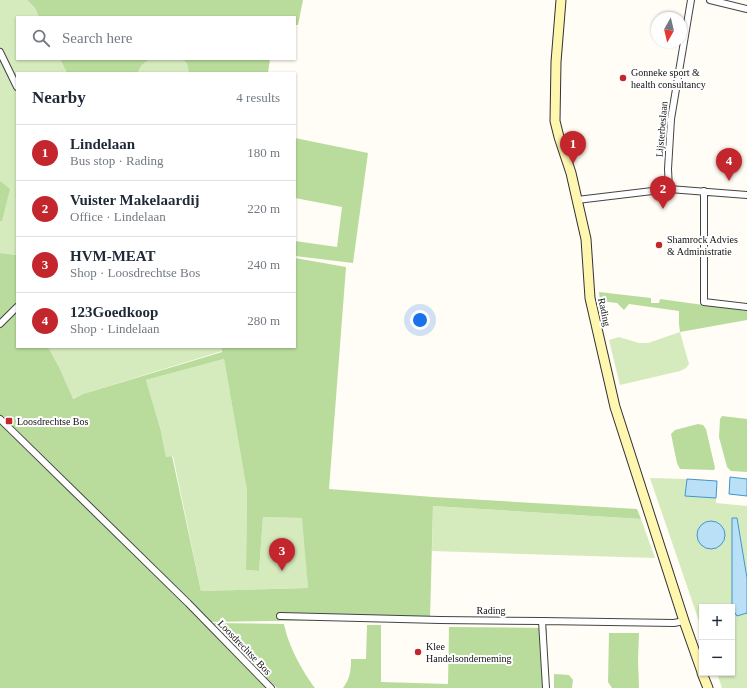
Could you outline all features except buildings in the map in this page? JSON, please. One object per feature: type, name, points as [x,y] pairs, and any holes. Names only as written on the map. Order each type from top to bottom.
[{"type":"main road","name":"Rading","points":[[561,0],[556,62],[556,120],[559,137],[571,173],[586,239],[590,298],[615,407],[699,664]]},
{"type":"main road","name":"Rading","points":[[703,676],[708,688]]},
{"type":"street","name":"Lijsterbeslaan","points":[[669,188],[668,169],[671,119],[691,0]]},
{"type":"street","points":[[710,0],[747,9]]},
{"type":"street","points":[[0,52],[16,85]]},
{"type":"street","points":[[577,200],[669,188],[747,195]]},
{"type":"street","points":[[704,191],[704,302],[747,307]]},
{"type":"street","points":[[0,324],[16,308]]},
{"type":"street","name":"Loosdrechtse Bos","points":[[0,419],[188,603],[271,688]]},
{"type":"street","name":"Rading","points":[[280,616],[674,623],[684,621]]},
{"type":"street","points":[[542,621],[546,688]]},
{"type":"green space","points":[[0,0],[27,0],[35,8],[39,16],[16,16],[16,60],[60,60],[66,72],[16,72],[16,255],[0,253]]},
{"type":"green space","points":[[27,0],[303,0],[298,25],[296,25],[296,16],[39,16],[35,8]]},
{"type":"green space","points":[[60,60],[148,60],[143,64],[138,72],[66,72]]},
{"type":"green space","points":[[184,60],[187,64],[189,72],[138,72],[146,61]]},
{"type":"green space","points":[[184,60],[270,60],[268,72],[189,72],[187,64]]},
{"type":"green space","points":[[296,138],[368,153],[353,263],[296,256],[296,241],[337,247],[342,207],[296,198]]},
{"type":"green space","points":[[0,181],[10,189],[2,221],[0,221]]},
{"type":"green space","points":[[0,253],[16,255],[16,348],[49,348],[59,367],[73,399],[83,394],[222,352],[221,348],[296,348],[296,258],[346,267],[329,489],[433,497],[637,509],[641,519],[433,506],[430,619],[205,622],[266,688],[0,688]],"holes":[[[224,359],[247,491],[246,570],[259,571],[263,517],[302,518],[308,588],[201,591],[172,456],[166,457],[161,431],[146,380]]]},
{"type":"green space","points":[[599,292],[651,298],[651,303],[659,303],[660,299],[747,311],[747,320],[680,332],[679,311],[629,304],[624,310],[617,303],[600,301]]},
{"type":"green space","points":[[680,332],[689,364],[686,368],[680,371],[620,385],[609,340],[619,337],[639,343],[648,343]]},
{"type":"green space","points":[[49,348],[221,348],[222,351],[83,394],[72,399],[59,367]]},
{"type":"green space","points":[[224,359],[247,491],[246,570],[259,571],[263,517],[303,518],[308,588],[201,591],[173,456],[166,457],[161,431],[146,380]]},
{"type":"green space","points":[[722,416],[747,419],[747,472],[731,471],[727,467],[719,437],[720,419]]},
{"type":"green space","points":[[698,424],[703,425],[706,429],[715,468],[714,470],[680,469],[677,463],[671,434],[675,430]]},
{"type":"green space","points":[[650,478],[687,479],[685,496],[716,498],[716,503],[747,506],[747,578],[736,518],[732,525],[732,604],[699,604],[699,621]],"holes":[[[710,521],[720,524],[725,533],[722,543],[716,548],[698,540],[697,533],[706,522]]]},
{"type":"green space","points":[[433,506],[641,519],[655,558],[432,551]]},
{"type":"green space","points":[[735,608],[742,615],[747,613],[747,688],[722,688],[718,676],[735,676]]},
{"type":"green space","points":[[213,623],[284,624],[296,658],[315,688],[277,688]]},
{"type":"green space","points":[[367,625],[381,625],[381,682],[448,684],[449,627],[547,628],[547,688],[343,688],[350,674],[351,659],[366,659]]},
{"type":"green space","points":[[609,633],[639,633],[639,688],[612,688],[608,682]]},
{"type":"green space","points":[[554,674],[569,675],[573,680],[572,688],[554,688]]},
{"type":"water","points":[[730,477],[747,479],[747,496],[729,494]]},
{"type":"water","points":[[687,479],[717,481],[716,498],[685,496]]},
{"type":"water","points":[[732,518],[737,518],[747,578],[747,613],[737,616],[735,613],[735,604],[732,604]]},
{"type":"water","points":[[711,521],[721,525],[725,535],[721,545],[711,549],[701,545],[697,535],[701,525]]},
{"type":"place","name":"Gonneke sport & health consultancy","points":[[623,78]]},
{"type":"place","name":"Lindelaan","points":[[573,164]]},
{"type":"place","name":"123Goedkoop","points":[[729,181]]},
{"type":"place","name":"Vuister Makelaardij","points":[[663,209]]},
{"type":"place","name":"Shamrock Advies & Administratie","points":[[659,245]]},
{"type":"place","name":"Loosdrechtse Bos","points":[[9,421]]},
{"type":"place","name":"HVM-MEAT","points":[[282,571]]},
{"type":"place","name":"Klee Handelsonderneming","points":[[418,652]]}]
